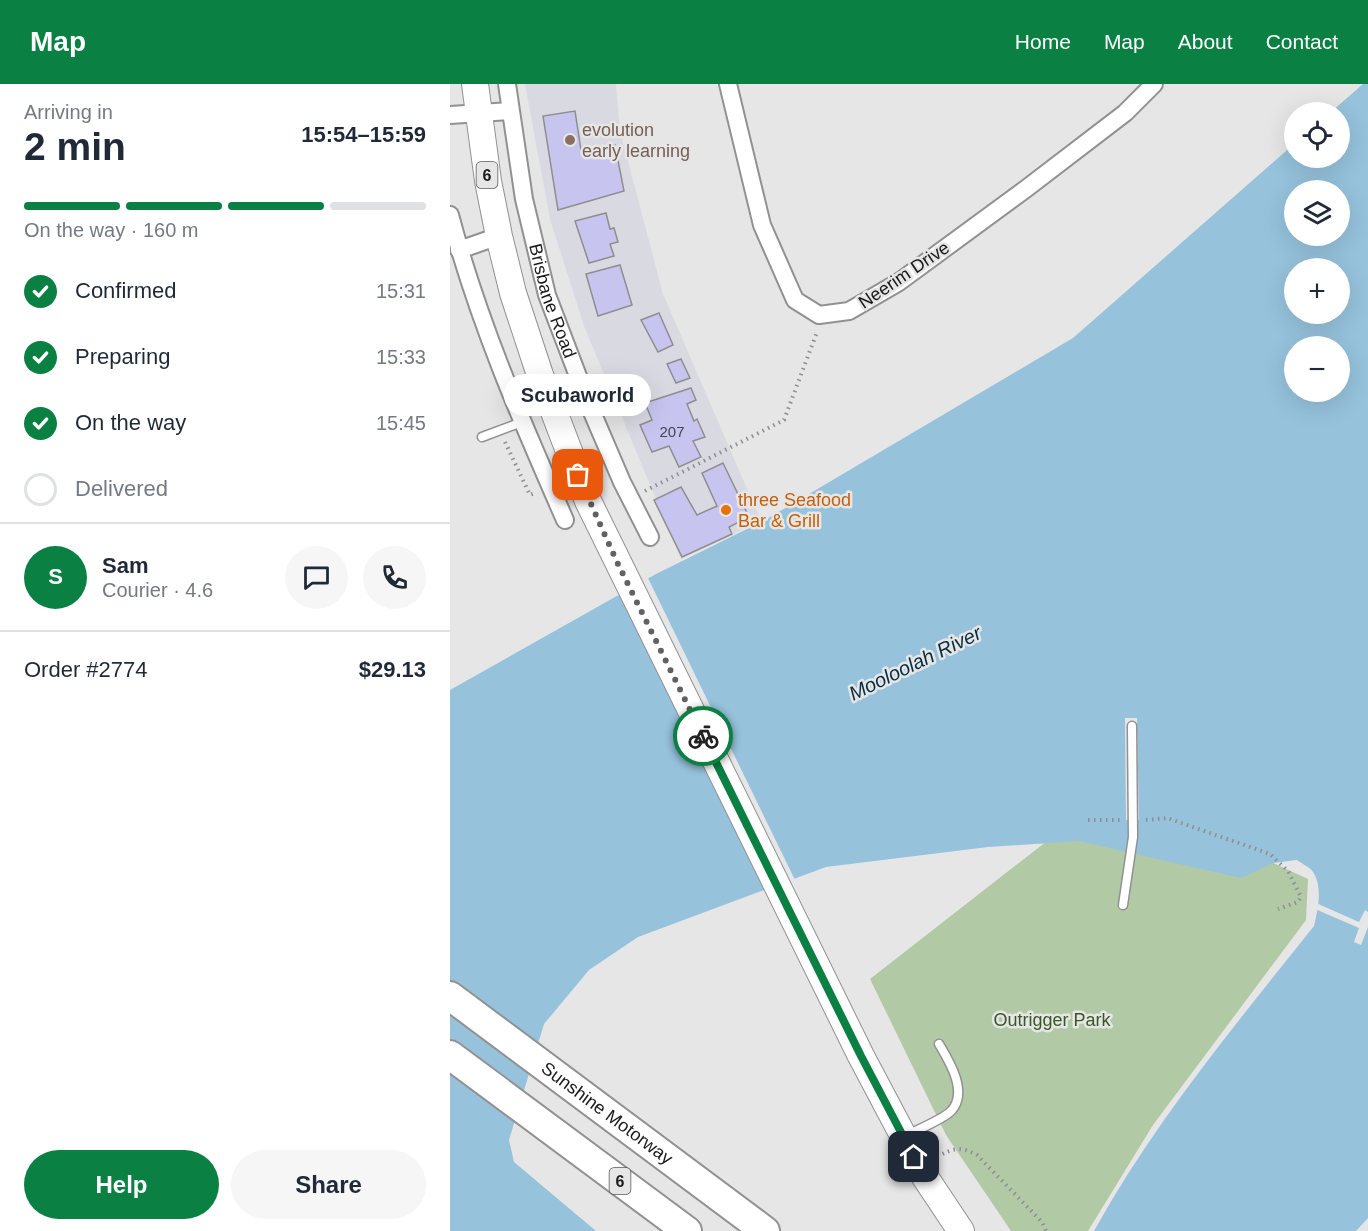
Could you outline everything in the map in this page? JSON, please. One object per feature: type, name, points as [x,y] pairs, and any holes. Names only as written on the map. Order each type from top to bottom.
[{"type":"highway","name":"Sunshine Motorway","points":[[450,996],[765,1231]]},
{"type":"highway","name":"6","points":[[450,1055],[687,1231]]},
{"type":"main road","name":"Brisbane Road","points":[[475,84],[488,181],[499,237],[524,329],[588,501],[903,1137],[925,1177],[961,1231]]},
{"type":"street","name":"Brisbane Road","points":[[507,84],[524,199],[548,295],[589,405],[650,537]]},
{"type":"street","points":[[728,84],[762,225],[795,300],[819,315]]},
{"type":"street","name":"Neerim Drive","points":[[819,315],[849,311],[899,282],[1125,113],[1154,84]]},
{"type":"street","points":[[450,115],[510,111]]},
{"type":"street","points":[[450,215],[479,313],[522,422],[565,520]]},
{"type":"street","points":[[459,250],[499,237]]},
{"type":"lane","points":[[482,437],[522,422]]},
{"type":"lane","points":[[1123,905],[1133,837],[1132,726]]},
{"type":"lane","points":[[903,1137],[952,1111],[958,1096],[950,1061],[939,1044]]},
{"type":"path","points":[[631,499],[784,420],[817,335],[819,315]]},
{"type":"path","points":[[1138,820],[1167,818],[1270,854],[1288,871],[1301,897],[1299,902],[1278,909]]},
{"type":"path","points":[[1088,820],[1126,820]]},
{"type":"path","points":[[934,1159],[954,1148],[964,1148],[977,1155],[1042,1222],[1046,1231]]},
{"type":"shaded area","points":[[525,84],[616,84],[620,131],[663,294],[761,521],[681,559],[584,326],[550,219]]},
{"type":"green space","name":"Outrigger Park","points":[[1154,808],[1308,879],[1306,920],[1153,1125],[1088,1231],[1011,1231],[946,1135],[870,979],[1088,809]]},
{"type":"water","name":"Mooloolah River","points":[[1363,84],[1368,84],[1368,1218],[1356,1231],[1094,1231],[1118,1190],[1170,1112],[1314,926],[1319,891],[1313,872],[1297,860],[1273,863],[1241,878],[1079,841],[988,847],[826,867],[638,937],[589,970],[544,1024],[509,1140],[514,1162],[596,1231],[450,1231],[450,690],[656,574],[765,520],[1073,338],[1284,153],[1284,168],[1350,168],[1350,102],[1342,102]]},
{"type":"pier","points":[[647,576],[796,882],[767,892],[619,591]]},
{"type":"pier","points":[[1125,718],[1137,718],[1139,820],[1126,820]]},
{"type":"pier","points":[[1316,903],[1359,922],[1365,910],[1368,912],[1368,927],[1361,945],[1354,942],[1359,928],[1315,909]]},
{"type":"building","points":[[575,111],[581,150],[615,145],[624,191],[558,210],[543,116]]},
{"type":"building","points":[[606,213],[610,229],[614,228],[618,242],[610,244],[614,256],[589,263],[575,221]]},
{"type":"building","points":[[620,265],[632,305],[598,316],[586,274]]},
{"type":"building","points":[[659,313],[673,345],[658,352],[641,320]]},
{"type":"building","points":[[681,359],[690,378],[676,383],[667,364]]},
{"type":"building","points":[[691,388],[696,400],[687,404],[694,421],[697,419],[705,437],[693,441],[701,457],[679,467],[669,446],[652,452],[640,425],[652,420],[645,403]]},
{"type":"building","name":"three Seafood Bar & Grill","points":[[723,463],[749,517],[729,527],[732,534],[682,557],[654,500],[681,487],[697,515],[717,506],[702,473]]},
{"type":"way so far","points":[[578,475],[617,562],[703,736]]},
{"type":"place","name":"evolution early learning","points":[[570,140]]},
{"type":"place","name":"Scubaworld","points":[[578,475]]},
{"type":"place","name":"three Seafood Bar & Grill","points":[[726,510]]},
{"type":"route","points":[[703,736],[861,1056],[914,1157]]}]
